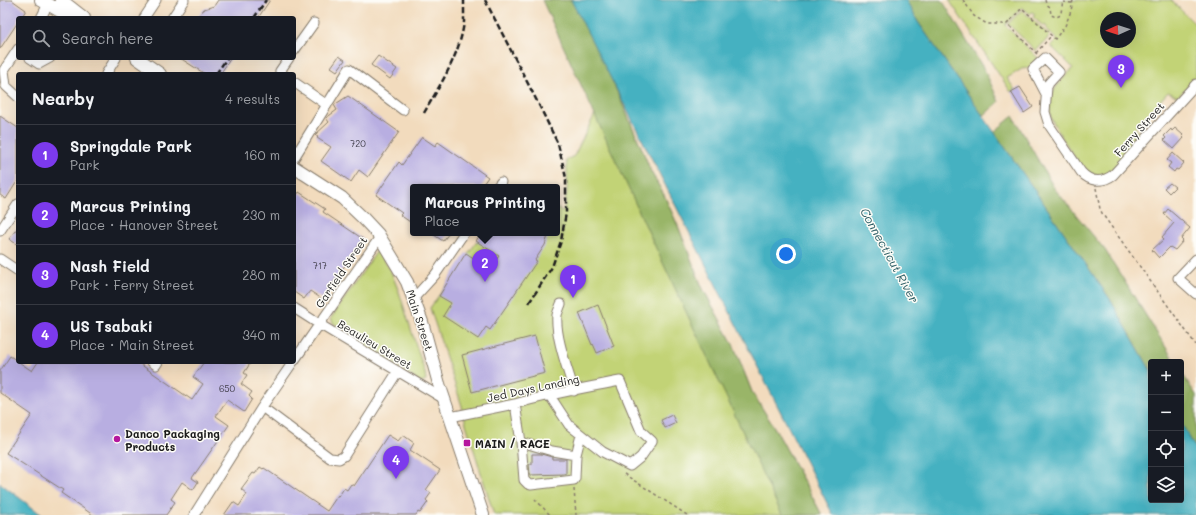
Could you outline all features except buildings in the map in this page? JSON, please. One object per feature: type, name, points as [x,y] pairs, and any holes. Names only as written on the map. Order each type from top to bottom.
[{"type":"main road","points":[[61,0],[81,16]]},
{"type":"main road","points":[[44,2],[67,16]]},
{"type":"main road","points":[[140,60],[157,72]]},
{"type":"main road","name":"Main Street","points":[[296,168],[342,198],[363,218],[380,237],[407,282],[422,322],[444,399],[482,515]]},
{"type":"street","points":[[148,16],[156,0]]},
{"type":"street","points":[[173,16],[184,0]]},
{"type":"street","points":[[40,16],[44,2]]},
{"type":"street","points":[[296,48],[314,23]]},
{"type":"street","points":[[16,52],[4,70],[6,86],[16,95]]},
{"type":"street","points":[[33,60],[39,64],[46,60]]},
{"type":"street","points":[[107,72],[115,60]]},
{"type":"street","points":[[281,72],[280,71],[288,60]]},
{"type":"street","points":[[296,155],[349,69],[403,110]]},
{"type":"street","points":[[296,83],[327,105]]},
{"type":"street","name":"Ferry Street","points":[[1095,180],[1104,180],[1113,175],[1196,84]]},
{"type":"street","points":[[1046,94],[1045,112],[1049,125],[1081,172],[1086,177],[1095,180]]},
{"type":"street","points":[[0,231],[16,207]]},
{"type":"street","points":[[413,299],[435,275],[462,236]]},
{"type":"street","name":"Garfield Street","points":[[296,358],[380,237]]},
{"type":"street","points":[[1196,258],[1178,278],[1196,294]]},
{"type":"street","points":[[0,259],[16,270]]},
{"type":"street","points":[[562,304],[557,314],[558,331],[574,391]]},
{"type":"street","name":"Beaulieu Street","points":[[296,309],[444,399]]},
{"type":"street","name":"Garfield Street","points":[[194,515],[262,407],[292,364]]},
{"type":"street","points":[[262,407],[330,458],[339,459],[344,456],[398,371]]},
{"type":"street","name":"Jed Days Landing","points":[[450,417],[620,381],[641,431],[652,441],[641,457],[630,466],[603,452],[581,435]]},
{"type":"street","points":[[515,404],[521,442],[524,480],[531,485],[574,480],[576,455],[581,435],[569,425],[550,396]]},
{"type":"street","points":[[521,442],[552,451],[576,455]]},
{"type":"path","points":[[963,0],[974,16],[987,24],[1007,24],[1039,56]]},
{"type":"path","points":[[1007,24],[1022,8],[1055,40],[1063,29],[1073,1],[1063,1],[1060,15],[1056,17],[1052,15],[1050,7],[1046,4],[1046,0]]},
{"type":"path","points":[[1036,53],[1051,36]]},
{"type":"path","points":[[1095,180],[1100,209],[1103,216],[1196,345]]},
{"type":"path","points":[[623,473],[687,515]]},
{"type":"path","points":[[574,480],[576,515]]},
{"type":"path","points":[[536,499],[550,515]]},
{"type":"green space","points":[[542,0],[573,0],[612,80],[651,172],[664,195],[678,226],[702,287],[733,344],[752,392],[777,432],[822,515],[782,515],[654,244]]},
{"type":"green space","points":[[906,0],[942,0],[985,71],[999,102],[983,116],[918,22]]},
{"type":"green space","points":[[949,0],[1171,0],[1196,25],[1196,77],[1178,97],[1168,92],[1135,128],[1143,136],[1112,171],[1105,175],[1091,175],[1082,167],[1051,118],[1050,102],[1054,90],[1073,68],[1051,46],[1057,40],[1046,29],[1047,27],[1044,24],[1043,26],[1033,17],[1035,14],[1032,12],[1030,14],[1022,7],[1005,25],[1038,58],[1027,69],[1025,67],[1007,78],[1015,90],[1011,92]]},
{"type":"green space","points":[[1022,10],[1050,36],[1036,51],[1008,24]]},
{"type":"green space","points":[[612,80],[651,172],[664,195],[678,226],[702,287],[733,344],[752,392],[777,432],[822,515],[494,515],[466,424],[462,406],[430,308],[481,236],[560,236],[560,210],[563,212],[567,192],[566,160],[574,156]]},
{"type":"green space","points":[[1013,116],[1054,188],[1105,250],[1173,359],[1148,359],[1148,366],[1110,299],[994,132]]},
{"type":"green space","points":[[377,251],[390,269],[399,292],[425,373],[426,381],[421,383],[333,323],[331,318]]},
{"type":"green space","points":[[1184,377],[1196,395],[1196,449],[1184,428]]},
{"type":"water","name":"Connecticut River","points":[[571,0],[906,0],[918,22],[1110,299],[1148,366],[1148,503],[1184,503],[1184,428],[1196,449],[1196,515],[833,515]]},
{"type":"water","points":[[0,483],[42,515],[0,515]]},
{"type":"railway","points":[[255,16],[266,0]]},
{"type":"railway","points":[[424,113],[443,81],[454,58],[462,34],[464,22],[464,0]]},
{"type":"railway","points":[[485,0],[558,144],[566,178],[566,213],[561,241],[552,267],[529,303]]},
{"type":"railway","points":[[217,72],[226,60]]},
{"type":"place","name":"Nash Field","points":[[1121,88]]},
{"type":"place","name":"Marcus Printing","points":[[485,282]]},
{"type":"place","name":"Springdale Park","points":[[573,298]]},
{"type":"place","name":"Danco Packaging Products","points":[[117,439]]},
{"type":"place","name":"MAIN / RACE","points":[[467,443]]},
{"type":"place","name":"US Tsabaki","points":[[396,479]]}]
